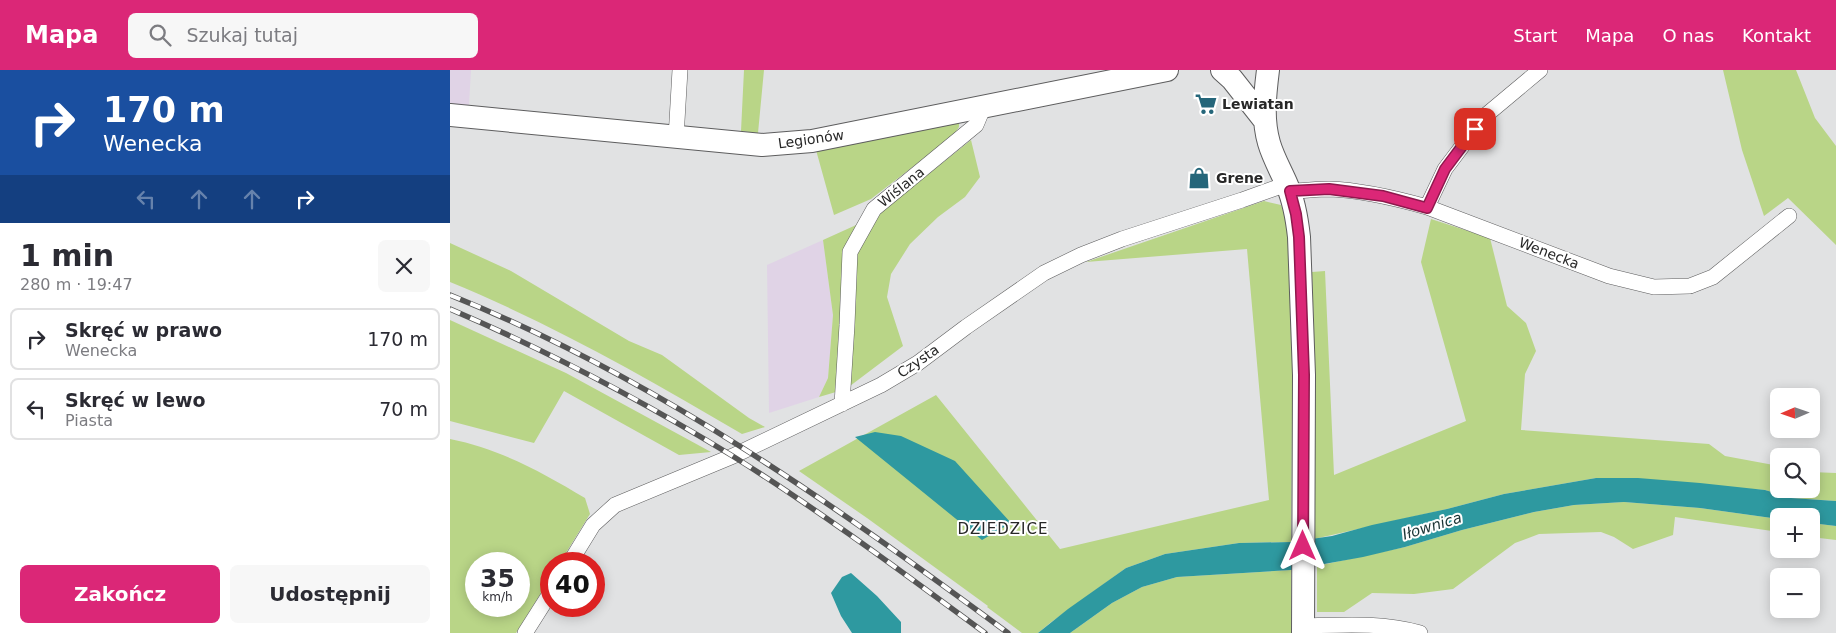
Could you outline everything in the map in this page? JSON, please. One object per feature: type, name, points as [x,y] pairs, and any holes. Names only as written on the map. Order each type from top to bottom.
[{"type":"street","points":[[676,138],[680,70]]},
{"type":"street","name":"Legionów","points":[[450,116],[762,145],[812,141],[1167,70]]},
{"type":"street","points":[[1222,70],[1232,78],[1265,121]]},
{"type":"street","points":[[1268,70],[1265,95],[1265,121],[1269,143],[1288,187],[1296,214],[1299,237],[1304,375],[1303,630],[1344,624],[1388,627],[1420,633]]},
{"type":"street","points":[[1427,208],[1445,169],[1485,116],[1540,70]]},
{"type":"street","name":"Wiślana","points":[[842,404],[850,252],[874,209],[976,125],[984,106]]},
{"type":"street","name":"Wenecka","points":[[1288,187],[1329,189],[1383,196],[1427,208],[1609,276],[1654,287],[1690,286],[1713,277],[1788,216]]},
{"type":"street","name":"Czysta","points":[[576,552],[593,525],[615,505],[733,456],[881,385],[918,363],[1044,273],[1081,255],[1122,239],[1288,187]]},
{"type":"street","points":[[525,633],[540,609]]},
{"type":"shaded area","points":[[450,70],[471,70],[469,105],[450,104]]},
{"type":"shaded area","points":[[823,240],[833,315],[828,378],[819,397],[769,413],[767,265]]},
{"type":"green space","points":[[744,70],[764,70],[758,133],[741,131]]},
{"type":"green space","points":[[1723,70],[1796,70],[1815,118],[1836,146],[1836,245],[1788,198],[1764,216],[1742,150]]},
{"type":"green space","points":[[959,120],[959,127],[953,136],[871,199],[834,215],[816,150]]},
{"type":"green space","points":[[971,140],[980,177],[965,197],[938,217],[910,244],[891,274],[887,297],[903,346],[846,389],[819,397],[828,378],[833,315],[823,240],[876,216]]},
{"type":"green space","points":[[1264,201],[1281,205],[1289,227],[1293,277],[1291,542],[1239,543],[1165,554],[1126,568],[1038,633],[1022,633],[867,518],[799,471],[936,395],[1060,549],[1269,500],[1247,249],[1086,262]]},
{"type":"green space","points":[[1431,219],[1490,238],[1507,306],[1526,323],[1536,351],[1525,374],[1521,430],[1709,444],[1725,456],[1770,464],[1770,492],[1596,478],[1504,494],[1314,539],[1314,332],[1312,272],[1325,271],[1334,475],[1466,421],[1421,262]]},
{"type":"green space","points":[[450,243],[511,271],[629,341],[662,355],[749,418],[765,427],[742,434],[599,353],[488,298],[450,282]]},
{"type":"green space","points":[[450,320],[566,373],[711,452],[679,455],[564,391],[534,443],[450,421]]},
{"type":"green space","points":[[450,439],[468,443],[520,462],[585,498],[590,514],[566,552],[540,552],[540,595],[530,611],[530,552],[465,552],[465,617],[526,617],[516,633],[450,633]]},
{"type":"green space","points":[[1820,472],[1836,473],[1836,501],[1791,498],[1820,498]]},
{"type":"green space","points":[[1624,502],[1700,508],[1770,518],[1770,531],[1675,517],[1673,535],[1633,549],[1614,537],[1601,532],[1539,534],[1515,543],[1453,589],[1414,594],[1372,593],[1344,612],[1317,612],[1317,566],[1405,547],[1534,512],[1574,505]]},
{"type":"green space","points":[[1820,524],[1836,526],[1836,540],[1820,538]]},
{"type":"green space","points":[[1291,570],[1291,633],[1070,633],[1112,603],[1142,587],[1177,577]]},
{"type":"water","points":[[875,432],[901,436],[955,461],[1011,523],[982,540],[855,437]]},
{"type":"water","name":"Iłownica","points":[[1596,478],[1638,478],[1700,483],[1765,490],[1770,492],[1770,498],[1836,501],[1836,526],[1820,524],[1820,508],[1770,508],[1770,518],[1700,508],[1624,502],[1574,505],[1534,512],[1363,557],[1291,570],[1177,577],[1142,587],[1112,603],[1070,633],[1038,633],[1126,568],[1165,554],[1239,543],[1291,542],[1332,536],[1504,494]]},
{"type":"water","points":[[851,573],[877,596],[901,622],[901,633],[852,633],[841,616],[831,593],[842,577]]},
{"type":"railway","points":[[450,295],[526,328],[599,364],[740,446],[808,490],[1008,633]]},
{"type":"railway","points":[[450,309],[594,377],[731,455],[828,519],[985,633]]},
{"type":"place","name":"Lewiatan","points":[[1206,104]]},
{"type":"place","name":"Grene","points":[[1199,178]]},
{"type":"district","name":"DZIEDZICE","points":[[1003,529]]},
{"type":"route","points":[[1303,546],[1304,375],[1299,237],[1290,191],[1329,189],[1383,196],[1427,208],[1445,169],[1475,129]]}]
